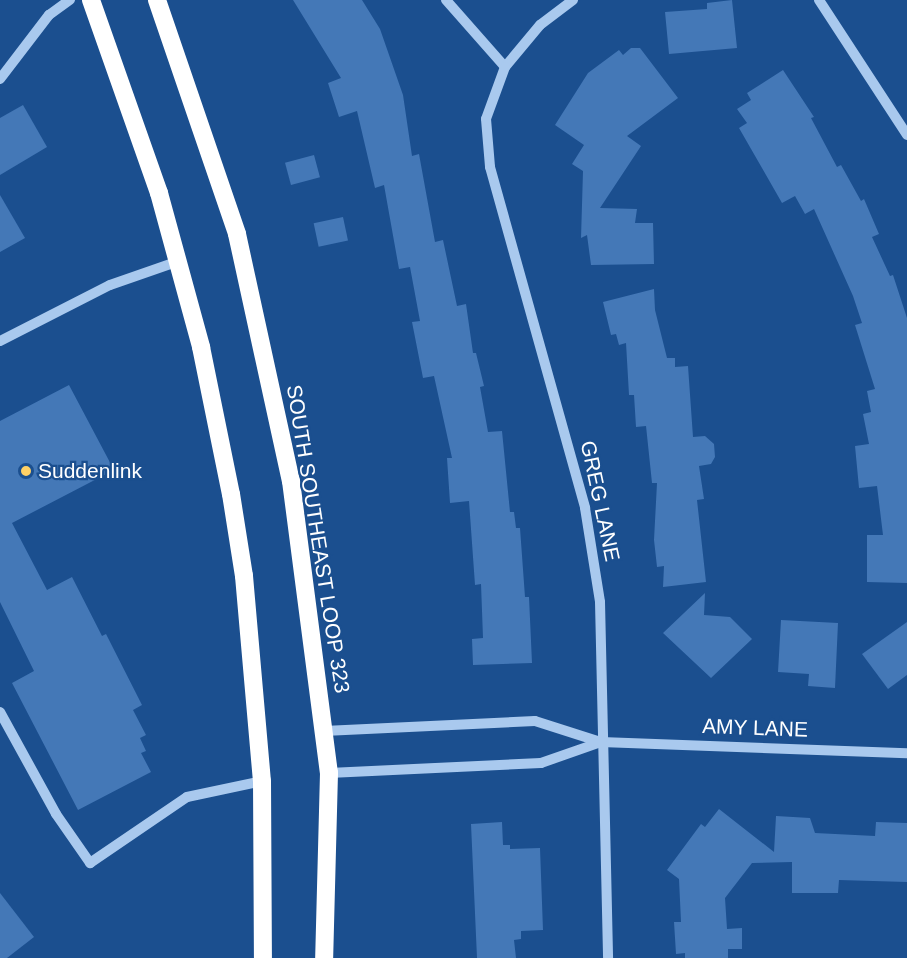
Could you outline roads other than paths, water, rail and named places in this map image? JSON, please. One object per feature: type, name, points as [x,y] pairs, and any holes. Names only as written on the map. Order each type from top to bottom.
[{"type":"highway","points":[[91,0],[129,101],[178,261],[231,494],[244,576],[262,781],[263,958]]},
{"type":"highway","name":"SOUTH SOUTHEAST LOOP 323","points":[[157,0],[237,234],[291,481],[329,773],[324,958]]},
{"type":"street","points":[[0,79],[49,15],[70,0]]},
{"type":"street","points":[[446,0],[505,67]]},
{"type":"street","name":"GREG LANE","points":[[573,0],[540,25],[505,67],[486,119],[490,167],[585,508],[600,602],[601,742],[608,958]]},
{"type":"street","points":[[819,0],[907,135]]},
{"type":"street","points":[[0,341],[110,285],[178,261]]},
{"type":"street","points":[[0,712],[56,814],[90,863],[186,797],[262,781]]},
{"type":"street","name":"AMY LANE","points":[[324,731],[535,721],[601,742],[907,753]]},
{"type":"street","name":"AMY LANE","points":[[329,773],[541,763],[601,742]]},
{"type":"place","name":"Suddenlink","points":[[26,471]]}]
